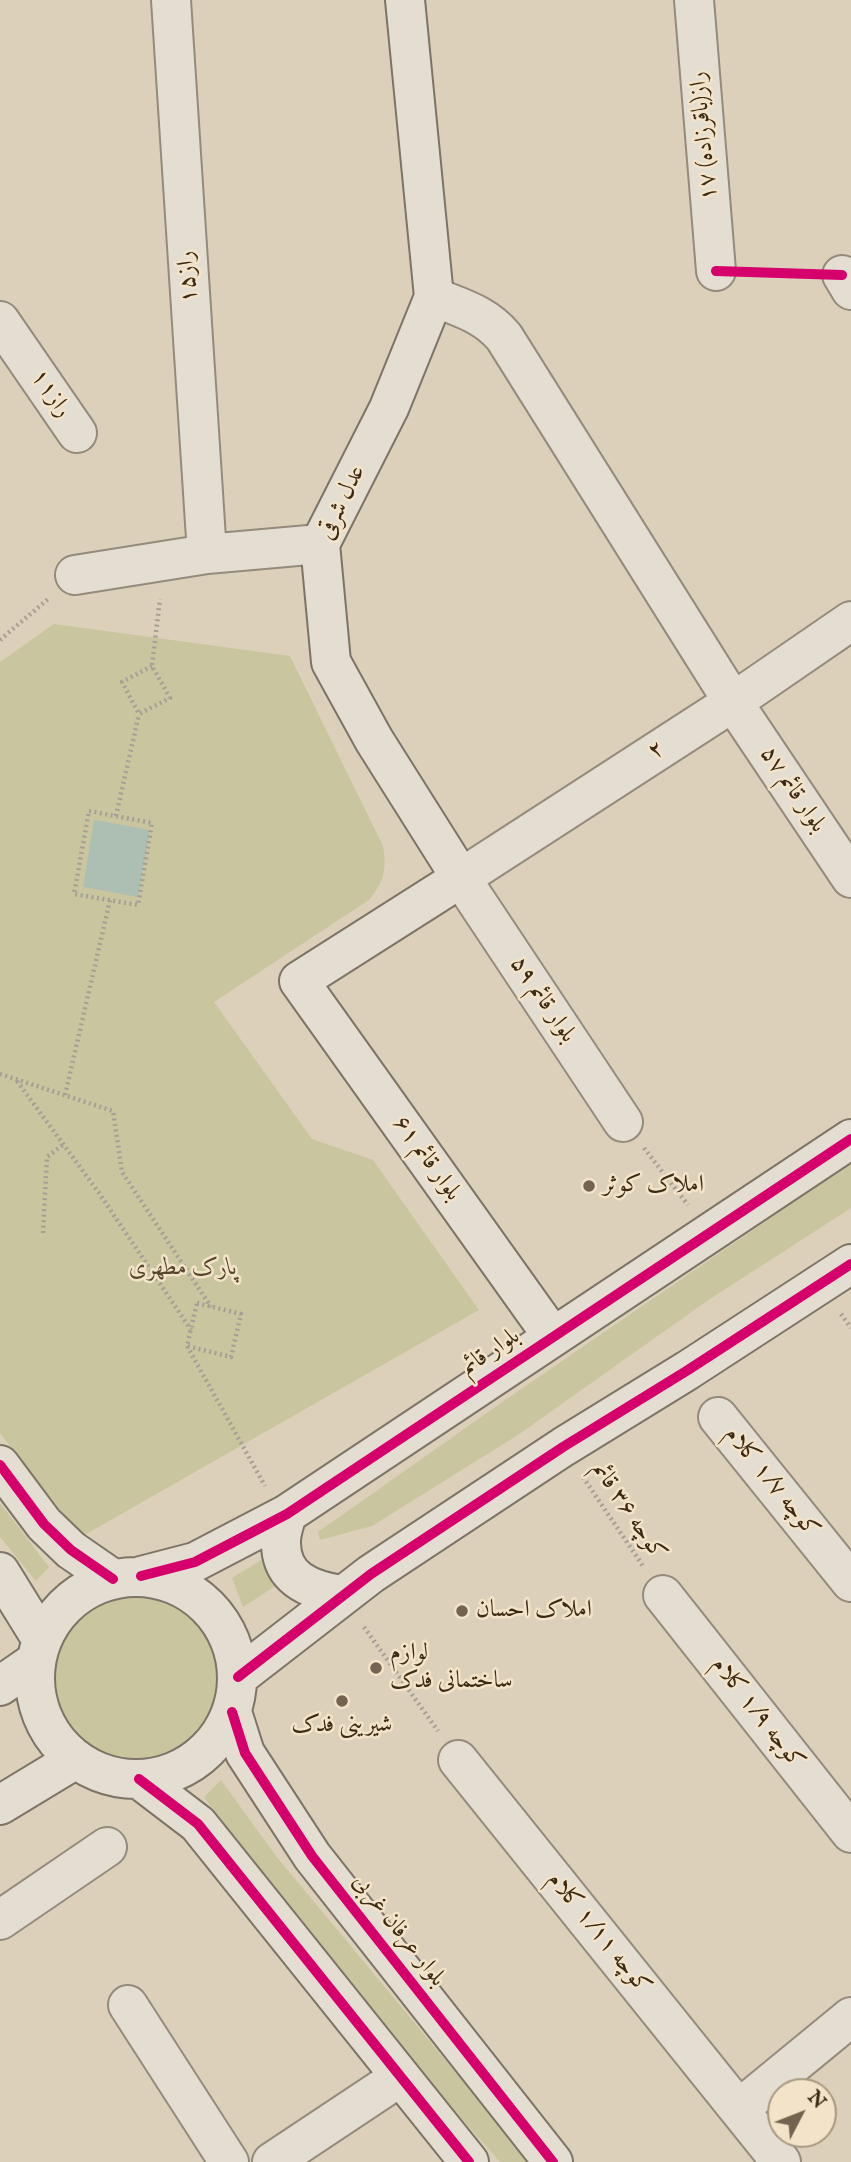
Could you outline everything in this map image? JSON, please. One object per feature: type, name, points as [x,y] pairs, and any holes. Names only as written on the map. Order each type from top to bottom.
[{"type":"street","name":"راز۱۵","points":[[171,0],[207,554]]},
{"type":"street","name":"عدل شرقی","points":[[405,0],[435,297],[389,408],[320,544],[331,662],[374,740],[460,877]]},
{"type":"street","name":"۱۷ راز(باقرزاده)","points":[[694,0],[716,271]]},
{"type":"street","name":"بلوار قائم ۵۷","points":[[435,297],[482,317],[492,323],[504,337],[733,702],[851,878]]},
{"type":"street","name":"راز۱۱","points":[[0,321],[77,433]]},
{"type":"street","points":[[75,575],[207,554],[320,544]]},
{"type":"street","name":"۲","points":[[460,877],[733,702],[851,621]]},
{"type":"street","name":"بلوار قائم ۶۱","points":[[460,877],[299,981],[553,1337]]},
{"type":"street","name":"بلوار قائم ۵۹","points":[[460,877],[623,1122]]},
{"type":"street","name":"بلوار قائم","points":[[127,1578],[195,1562],[284,1515],[851,1139]]},
{"type":"street","points":[[235,1695],[341,1595],[563,1447],[851,1264]]},
{"type":"street","name":"کوچه ۱/۷ کلام","points":[[718,1417],[851,1582]]},
{"type":"street","points":[[0,1465],[44,1524],[71,1550],[127,1578]]},
{"type":"street","points":[[284,1515],[281,1541],[284,1563],[298,1581],[317,1591],[341,1595]]},
{"type":"street","points":[[0,1572],[39,1650]]},
{"type":"street","points":[[127,1578],[165,1581],[187,1591],[207,1605],[222,1624],[233,1646],[235,1695],[221,1734],[185,1767],[163,1776],[139,1779],[99,1772],[76,1759],[55,1739],[42,1715],[35,1688],[39,1650],[53,1618],[69,1601],[90,1587],[127,1578]]},
{"type":"street","name":"کوچه ۱/۹ کلام","points":[[663,1595],[851,1833]]},
{"type":"street","points":[[0,1686],[39,1650]]},
{"type":"street","name":"بلوار عرفان غربی","points":[[235,1695],[245,1754],[312,1856],[553,2162]]},
{"type":"street","points":[[0,1805],[76,1759]]},
{"type":"street","name":"کوچه ۱/۱۱ کلام","points":[[458,1760],[781,2162]]},
{"type":"street","points":[[139,1779],[198,1824],[469,2162]]},
{"type":"street","points":[[0,1920],[107,1847]]},
{"type":"street","points":[[128,2004],[229,2162]]},
{"type":"street","points":[[738,2109],[851,2017]]},
{"type":"street","points":[[272,2162],[400,2077]]},
{"type":"path","points":[[139,714],[170,698],[152,666],[164,561]]},
{"type":"path","points":[[0,640],[75,575]]},
{"type":"path","points":[[116,816],[139,714],[122,682],[152,666]]},
{"type":"path","points":[[89,811],[152,823],[138,905],[110,900],[74,894],[89,811]]},
{"type":"path","points":[[65,1095],[110,900]]},
{"type":"path","points":[[0,1074],[113,1111],[122,1172],[211,1307]]},
{"type":"path","points":[[16,1079],[99,1193],[191,1329]]},
{"type":"path","points":[[623,1122],[710,1233]]},
{"type":"path","points":[[43,1233],[47,1157],[64,1144]]},
{"type":"path","points":[[187,1346],[231,1357],[241,1314],[197,1303],[187,1346],[284,1515]]},
{"type":"path","points":[[341,1595],[458,1760]]},
{"type":"green space","name":"پارک مطهری","points":[[54,624],[290,656],[383,846],[383,875],[369,900],[214,1002],[312,1139],[373,1160],[479,1310],[81,1537],[0,1433],[0,662]]},
{"type":"green space","points":[[851,1163],[851,1208],[707,1301],[518,1435],[372,1526],[320,1540],[318,1532]]},
{"type":"green space","points":[[0,1503],[49,1567],[36,1581],[0,1537]]},
{"type":"green space","points":[[274,1552],[294,1574],[243,1607],[232,1578]]},
{"type":"green space","points":[[133,1592],[166,1598],[193,1617],[212,1644],[218,1677],[212,1710],[193,1737],[166,1756],[133,1762],[100,1756],[73,1737],[54,1710],[48,1677],[54,1644],[73,1617],[100,1598]]},
{"type":"green space","points":[[221,1780],[276,1856],[530,2162],[500,2162],[347,1989],[204,1797]]},
{"type":"shaded area","points":[[94,820],[150,830],[138,897],[83,887]]},
{"type":"cycle path","points":[[716,271],[842,275]]},
{"type":"cycle path","points":[[141,1576],[195,1562],[287,1514],[851,1139]]},
{"type":"cycle path","points":[[238,1677],[371,1574],[563,1447],[851,1264]]},
{"type":"cycle path","points":[[0,1465],[44,1524],[71,1550],[113,1579]]},
{"type":"cycle path","points":[[232,1712],[245,1753],[312,1856],[553,2162]]},
{"type":"cycle path","points":[[139,1779],[198,1824],[469,2162]]},
{"type":"place","name":"املاک کوثر","points":[[589,1186]]},
{"type":"place","name":"املاک احسان","points":[[462,1611]]},
{"type":"place","name":"لوازم ساختمانی فدک","points":[[376,1668]]},
{"type":"place","name":"شیرینی فدک","points":[[342,1701]]}]
